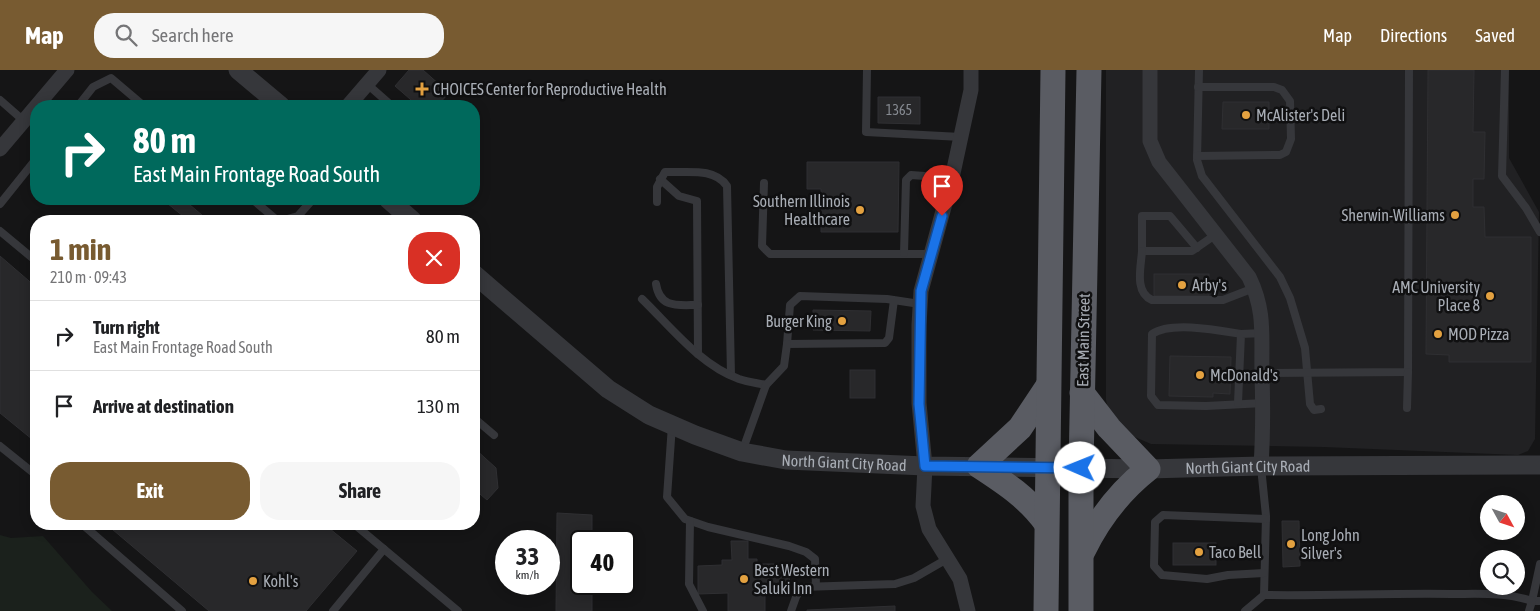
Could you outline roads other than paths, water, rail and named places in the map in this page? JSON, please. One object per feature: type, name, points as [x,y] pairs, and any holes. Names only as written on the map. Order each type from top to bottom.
[{"type":"highway","points":[[1046,611],[1046,468],[1053,70]]},
{"type":"highway","name":"East Main Street","points":[[1081,611],[1080,468],[1089,70]]},
{"type":"highway","points":[[1046,523],[1035,508],[1010,485],[979,466],[1020,428],[1048,386]]},
{"type":"highway","points":[[1082,393],[1109,428],[1148,469],[1115,498],[1092,532],[1082,553]]},
{"type":"street","points":[[42,100],[67,70]]},
{"type":"street","points":[[238,70],[274,100]]},
{"type":"street","points":[[353,100],[379,70]]},
{"type":"street","points":[[968,611],[960,579],[929,530],[922,506],[925,466],[919,404],[921,291],[952,178],[971,90],[971,70]]},
{"type":"street","points":[[1150,70],[1150,141],[1158,162],[1249,276],[1260,305],[1263,333],[1262,373],[1264,403],[1261,466]]},
{"type":"street","points":[[0,149],[30,114]]},
{"type":"street","points":[[395,205],[406,215]]},
{"type":"street","name":"North Giant City Road","points":[[480,283],[608,389],[648,415],[742,452],[786,460],[925,466],[1148,469],[1261,466],[1540,465]]},
{"type":"lane","points":[[867,70],[866,132],[961,137]]},
{"type":"lane","points":[[959,70],[971,70]]},
{"type":"lane","points":[[1199,70],[1197,156],[1202,176],[1280,277],[1290,298],[1305,348],[1310,404],[1314,410],[1321,410]]},
{"type":"lane","points":[[1407,408],[1409,70]]},
{"type":"lane","points":[[1505,70],[1502,176],[1526,208],[1540,232]]},
{"type":"lane","points":[[83,100],[93,87],[112,78],[137,100]]},
{"type":"lane","points":[[367,84],[385,100]]},
{"type":"lane","points":[[1197,156],[1280,156],[1286,152],[1291,139],[1290,101],[1282,90],[1274,87],[1198,87]]},
{"type":"lane","points":[[0,100],[24,121]]},
{"type":"lane","points":[[0,204],[30,166]]},
{"type":"lane","points":[[658,202],[657,187],[660,178],[665,172],[712,173],[721,178],[727,186],[731,375]]},
{"type":"lane","points":[[904,253],[906,180],[911,175],[952,178]]},
{"type":"lane","points":[[660,178],[679,196],[697,200],[698,354]]},
{"type":"lane","points":[[764,183],[762,246],[770,254],[931,254]]},
{"type":"lane","points":[[259,205],[272,215]]},
{"type":"lane","points":[[299,215],[308,205]]},
{"type":"lane","points":[[1197,248],[1170,216],[1142,216],[1140,286],[1146,298],[1152,300],[1224,300],[1254,288]]},
{"type":"lane","points":[[0,231],[30,256]]},
{"type":"lane","points":[[1142,251],[1192,251],[1215,235]]},
{"type":"lane","points":[[656,284],[658,295],[672,305],[698,305]]},
{"type":"lane","points":[[742,452],[766,385],[784,366],[790,305],[800,296],[894,300],[920,304]]},
{"type":"lane","points":[[642,298],[698,354],[731,375],[766,385]]},
{"type":"lane","points":[[787,344],[885,343],[889,338],[894,300]]},
{"type":"lane","points":[[1263,333],[1241,336],[1210,329],[1160,328],[1152,334],[1151,396],[1158,404],[1206,406],[1264,403]]},
{"type":"lane","points":[[1238,403],[1241,336]]},
{"type":"lane","points":[[1262,373],[1408,372]]},
{"type":"lane","points":[[480,423],[494,435]]},
{"type":"lane","points":[[672,425],[667,496],[685,519],[708,527],[789,546],[806,552],[816,559],[816,586]]},
{"type":"lane","points":[[0,446],[30,470]]},
{"type":"lane","points":[[1261,466],[1266,519],[1264,595]]},
{"type":"lane","points":[[1264,573],[1228,575],[1207,579],[1162,575],[1154,566],[1155,522],[1163,515],[1266,519]]},
{"type":"lane","points":[[690,521],[689,584],[703,611]]},
{"type":"lane","points":[[89,530],[182,611]]},
{"type":"lane","points":[[361,530],[458,611]]},
{"type":"lane","points":[[333,611],[384,549]]},
{"type":"lane","points":[[791,611],[802,587],[895,584],[914,578],[947,559]]},
{"type":"lane","points":[[1529,611],[1536,601],[1540,564]]},
{"type":"lane","points":[[1245,611],[1264,595],[1513,595],[1536,601]]},
{"type":"place","name":"CHOICES Center for Reproductive Health","points":[[422,89]]},
{"type":"place","name":"McAlister's Deli","points":[[1246,115]]},
{"type":"place","name":"Southern Illinois Healthcare","points":[[860,210]]},
{"type":"place","name":"Sherwin-Williams","points":[[1455,215]]},
{"type":"place","name":"Arby's","points":[[1182,285]]},
{"type":"place","name":"AMC University Place 8","points":[[1490,296]]},
{"type":"place","name":"Burger King","points":[[842,321]]},
{"type":"place","name":"MOD Pizza","points":[[1438,334]]},
{"type":"place","name":"McDonald's","points":[[1200,375]]},
{"type":"place","name":"Long John Silver's","points":[[1291,544]]},
{"type":"place","name":"Taco Bell","points":[[1199,552]]},
{"type":"place","name":"Best Western Saluki Inn","points":[[744,579]]},
{"type":"place","name":"Kohl's","points":[[253,581]]}]
